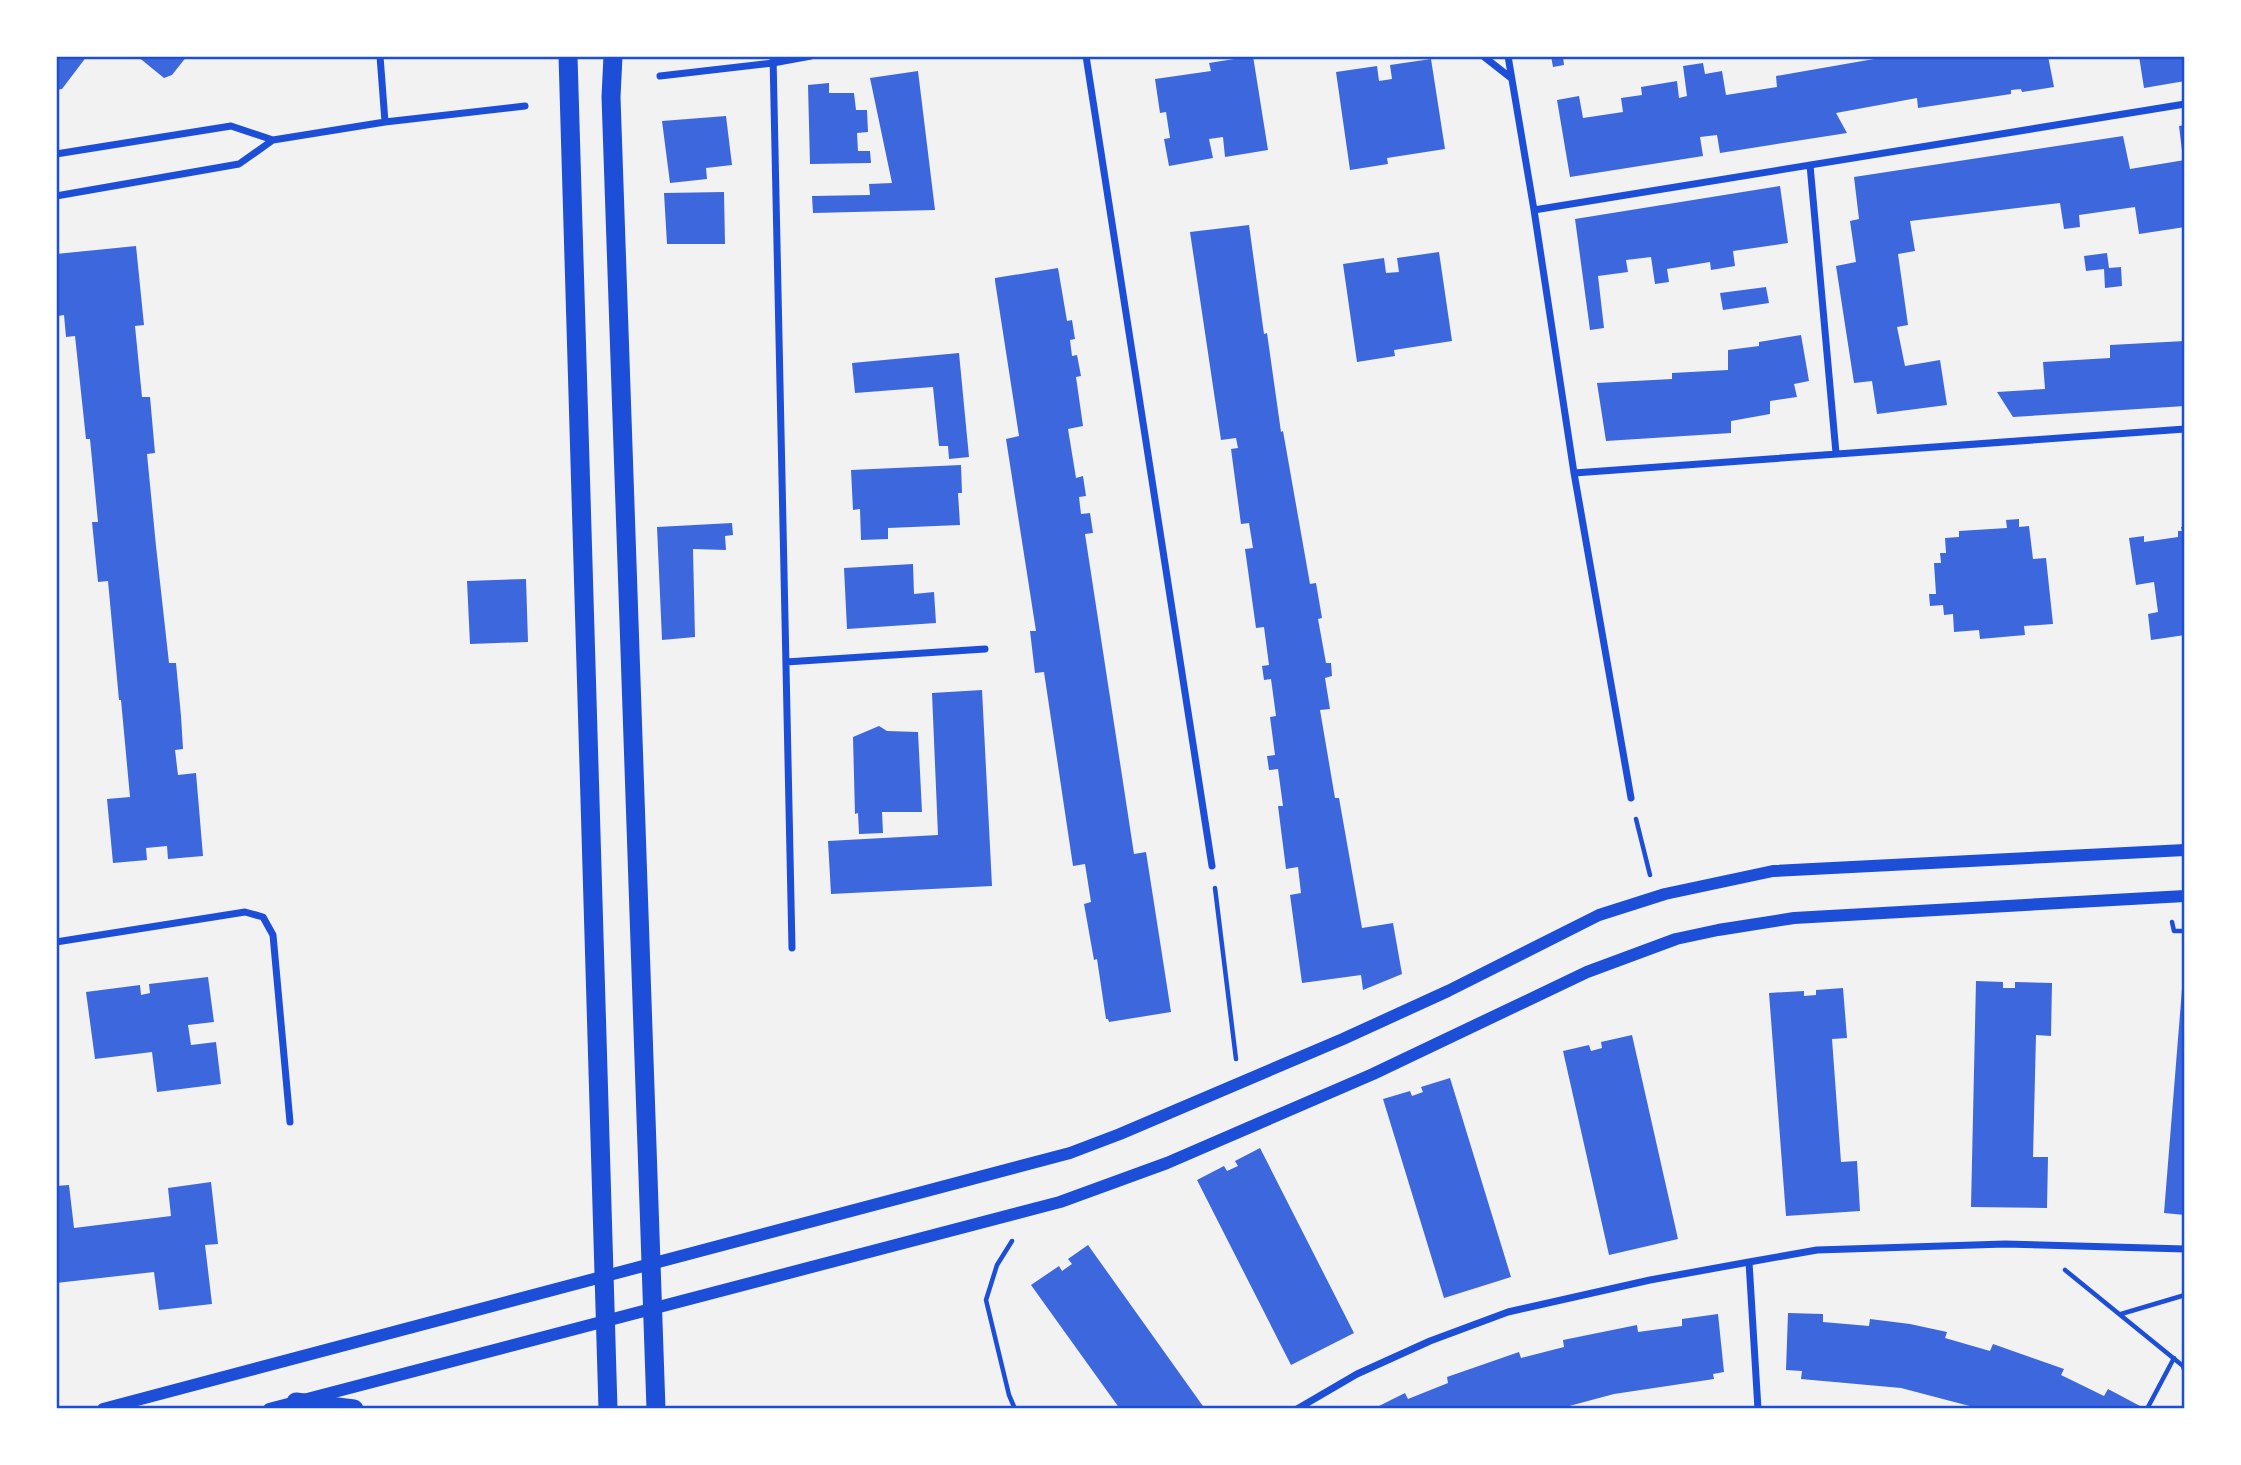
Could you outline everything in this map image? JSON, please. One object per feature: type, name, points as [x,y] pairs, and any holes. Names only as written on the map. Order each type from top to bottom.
[{"type":"highway","points":[[568,56],[608,1409]]},
{"type":"highway","points":[[612,56],[612,125],[656,1409]]},
{"type":"highway","points":[[296,1402],[354,1409]]},
{"type":"street","points":[[380,56],[385,122]]},
{"type":"street","points":[[660,76],[811,56]]},
{"type":"street","points":[[1086,56],[1212,866]]},
{"type":"street","points":[[1483,56],[1510,78]]},
{"type":"street","points":[[1508,56],[1574,472],[1631,797]]},
{"type":"street","points":[[773,60],[792,948]]},
{"type":"street","points":[[1534,209],[2185,104]]},
{"type":"street","points":[[56,196],[239,164],[274,140],[385,122],[525,106]]},
{"type":"street","points":[[56,154],[231,126],[274,140]]},
{"type":"street","points":[[1810,165],[1836,453]]},
{"type":"street","points":[[1574,472],[2185,429]]},
{"type":"street","points":[[786,662],[985,649]]},
{"type":"street","points":[[103,1409],[1070,1153],[1355,1034],[1448,991],[1599,915],[1665,894],[1773,871],[2185,850]]},
{"type":"street","points":[[269,1409],[1011,1216],[1103,1187],[1167,1163],[1373,1074],[1587,972],[1676,939],[1794,918],[2185,896]]},
{"type":"street","points":[[56,942],[245,912],[263,917],[273,935],[290,1122]]},
{"type":"street","points":[[1297,1409],[1357,1374],[1430,1341],[1508,1312],[1650,1280],[1749,1262],[1817,1250],[2035,1245],[2185,1249]]},
{"type":"street","points":[[1749,1262],[1758,1409]]},
{"type":"path","points":[[1631,797],[1650,876]]},
{"type":"path","points":[[1212,866],[1236,1059]]},
{"type":"path","points":[[1011,1216],[1015,1236],[997,1265],[986,1300],[1009,1395],[1015,1409]]},
{"type":"path","points":[[2035,1245],[2183,1366],[2185,1373]]},
{"type":"path","points":[[2120,1315],[2185,1295]]},
{"type":"path","points":[[2147,1409],[2174,1359]]},
{"type":"building","points":[[56,56],[87,56],[62,89],[56,90]]},
{"type":"building","points":[[137,56],[187,56],[172,75],[164,78]]},
{"type":"building","points":[[1253,56],[1268,150],[1225,157],[1223,137],[1209,139],[1213,158],[1169,166],[1164,139],[1170,138],[1166,112],[1160,113],[1155,79],[1211,71],[1209,63]]},
{"type":"building","points":[[1551,56],[1563,56],[1564,65],[1553,67]]},
{"type":"building","points":[[1891,56],[2048,56],[2054,87],[2022,92],[2021,89],[2011,90],[2011,94],[1918,108],[1917,98],[1836,113],[1847,133],[1720,153],[1717,135],[1700,137],[1703,156],[1570,177],[1557,100],[1579,96],[1583,118],[1623,112],[1621,98],[1642,95],[1641,87],[1677,81],[1679,98],[1687,96],[1683,66],[1703,63],[1705,74],[1722,71],[1726,95],[1777,87],[1776,76]]},
{"type":"building","points":[[2139,56],[2185,56],[2185,81],[2144,88]]},
{"type":"building","points":[[1431,59],[1445,149],[1387,158],[1388,164],[1350,170],[1336,72],[1377,66],[1379,81],[1392,79],[1390,65]]},
{"type":"building","points":[[918,71],[935,210],[813,213],[812,196],[870,195],[869,184],[892,183],[870,78]]},
{"type":"building","points":[[829,83],[829,93],[854,93],[856,110],[867,110],[868,132],[857,133],[858,151],[870,151],[871,163],[810,164],[808,85]]},
{"type":"building","points":[[726,116],[732,165],[706,168],[707,179],[670,183],[662,121]]},
{"type":"building","points":[[2185,125],[2185,159],[2183,159],[2179,126]]},
{"type":"building","points":[[2123,136],[2130,169],[2185,160],[2185,227],[2139,234],[2135,207],[2079,215],[2080,227],[2064,229],[2060,203],[1910,221],[1915,251],[1898,254],[1908,325],[1897,327],[1905,366],[1940,360],[1947,405],[1877,414],[1872,381],[1854,383],[1836,266],[1856,262],[1850,221],[1859,219],[1854,177]]},
{"type":"building","points":[[1780,186],[1788,243],[1733,251],[1735,266],[1711,270],[1710,262],[1667,269],[1669,282],[1655,284],[1651,257],[1626,260],[1628,272],[1598,276],[1604,328],[1590,330],[1575,219]]},
{"type":"building","points":[[724,192],[725,244],[667,244],[664,193]]},
{"type":"building","points":[[1249,225],[1281,432],[1283,431],[1310,584],[1316,583],[1322,618],[1318,619],[1326,663],[1331,663],[1332,676],[1325,678],[1330,709],[1320,710],[1335,798],[1339,798],[1362,928],[1393,923],[1402,974],[1363,990],[1361,975],[1302,983],[1290,895],[1301,893],[1298,867],[1286,869],[1278,806],[1283,806],[1278,769],[1269,770],[1267,756],[1275,755],[1270,717],[1276,716],[1271,679],[1264,680],[1262,666],[1269,665],[1264,627],[1256,628],[1245,549],[1253,548],[1249,523],[1241,524],[1231,449],[1238,448],[1236,438],[1221,440],[1190,232]]},
{"type":"building","points":[[136,246],[144,325],[135,326],[142,397],[150,397],[155,453],[147,454],[169,663],[176,663],[181,716],[183,749],[175,750],[178,775],[196,773],[203,856],[168,859],[167,846],[146,848],[147,860],[113,863],[107,799],[130,797],[121,700],[108,581],[98,582],[92,522],[98,522],[90,439],[86,439],[75,336],[66,337],[64,315],[58,316],[56,254]]},
{"type":"building","points":[[1439,252],[1452,341],[1394,350],[1395,356],[1357,362],[1343,264],[1384,258],[1386,273],[1399,272],[1397,258]]},
{"type":"building","points":[[2107,253],[2109,268],[2121,267],[2122,286],[2105,288],[2104,269],[2086,271],[2084,256]]},
{"type":"building","points":[[1058,268],[1067,321],[1072,320],[1075,339],[1070,340],[1072,356],[1077,355],[1081,376],[1076,377],[1083,426],[1068,429],[1076,478],[1083,476],[1086,496],[1079,497],[1081,514],[1090,513],[1093,533],[1085,534],[1134,854],[1146,852],[1171,1012],[1109,1022],[1106,1019],[1097,959],[1094,960],[1084,904],[1091,902],[1085,864],[1073,866],[1044,672],[1035,673],[1030,631],[1036,631],[1006,439],[1019,436],[995,281],[995,278]]},
{"type":"building","points":[[1766,287],[1769,303],[1723,310],[1720,293]]},
{"type":"building","points":[[1801,335],[1809,381],[1794,384],[1797,397],[1770,401],[1770,414],[1731,421],[1731,433],[1606,441],[1597,383],[1672,379],[1672,373],[1728,370],[1728,350],[1759,346],[1759,342]]},
{"type":"building","points":[[2185,341],[2185,406],[2013,417],[1997,392],[2045,389],[2043,362],[2110,358],[2110,345]]},
{"type":"building","points":[[959,353],[969,457],[949,459],[948,446],[939,446],[933,387],[855,393],[852,363]]},
{"type":"building","points":[[961,465],[962,493],[958,493],[960,525],[888,528],[888,539],[861,540],[860,509],[853,510],[851,470]]},
{"type":"building","points":[[2019,519],[2019,527],[2029,526],[2033,559],[2046,558],[2053,624],[2024,626],[2025,635],[1980,639],[1979,630],[1954,632],[1953,614],[1944,615],[1943,605],[1930,606],[1929,594],[1936,594],[1934,563],[1941,563],[1940,553],[1946,553],[1945,538],[1959,537],[1959,531],[2007,528],[2006,520]]},
{"type":"building","points":[[732,523],[733,535],[725,536],[726,550],[693,549],[695,637],[662,640],[657,527]]},
{"type":"building","points":[[2185,526],[2185,635],[2151,640],[2148,614],[2158,612],[2154,582],[2136,585],[2129,538],[2144,536],[2144,542],[2178,537],[2178,531],[2182,531],[2181,527]]},
{"type":"building","points":[[913,564],[914,594],[934,592],[936,623],[847,629],[844,568]]},
{"type":"building","points":[[526,579],[528,642],[470,644],[467,581]]},
{"type":"building","points":[[982,690],[992,886],[831,894],[828,841],[938,835],[932,693]]},
{"type":"building","points":[[879,726],[887,731],[918,732],[922,812],[882,812],[883,833],[859,834],[858,813],[855,814],[853,737]]},
{"type":"building","points":[[208,977],[214,1022],[188,1025],[191,1045],[216,1042],[221,1084],[157,1092],[152,1052],[95,1059],[86,992],[140,985],[141,995],[150,993],[149,984]]},
{"type":"building","points":[[1976,981],[2003,982],[2003,988],[2015,988],[2015,982],[2052,983],[2051,1036],[2036,1035],[2033,1157],[2048,1157],[2047,1208],[1971,1207]]},
{"type":"building","points":[[1843,988],[1847,1038],[1832,1039],[1841,1162],[1857,1161],[1860,1211],[1786,1216],[1769,993],[1804,991],[1804,996],[1816,995],[1816,990]]},
{"type":"building","points":[[2182,989],[2185,989],[2185,1215],[2164,1213]]},
{"type":"building","points":[[1632,1035],[1678,1239],[1609,1255],[1563,1051],[1589,1045],[1591,1051],[1602,1048],[1601,1042]]},
{"type":"building","points":[[1450,1078],[1511,1277],[1444,1298],[1383,1099],[1410,1091],[1412,1096],[1423,1092],[1421,1087]]},
{"type":"building","points":[[1260,1148],[1354,1333],[1291,1365],[1197,1180],[1224,1166],[1227,1171],[1238,1166],[1235,1161]]},
{"type":"building","points":[[211,1182],[218,1244],[205,1245],[212,1304],[159,1310],[154,1272],[56,1283],[56,1186],[69,1185],[74,1228],[171,1216],[168,1188]]},
{"type":"building","points":[[1088,1245],[1205,1409],[1120,1409],[1031,1285],[1059,1266],[1062,1271],[1072,1264],[1068,1259]]},
{"type":"building","points":[[1788,1313],[1823,1314],[1823,1322],[1869,1326],[1870,1319],[1910,1324],[1947,1332],[1945,1338],[1990,1351],[1993,1344],[2064,1369],[2061,1375],[2104,1396],[2108,1389],[2140,1406],[2139,1409],[1981,1409],[1901,1388],[1801,1379],[1802,1371],[1786,1370]]},
{"type":"building","points":[[1718,1314],[1724,1372],[1713,1374],[1714,1379],[1614,1394],[1558,1409],[1373,1409],[1405,1393],[1408,1399],[1448,1383],[1447,1377],[1519,1352],[1521,1358],[1564,1347],[1563,1340],[1637,1325],[1638,1332],[1682,1326],[1682,1319]]}]
